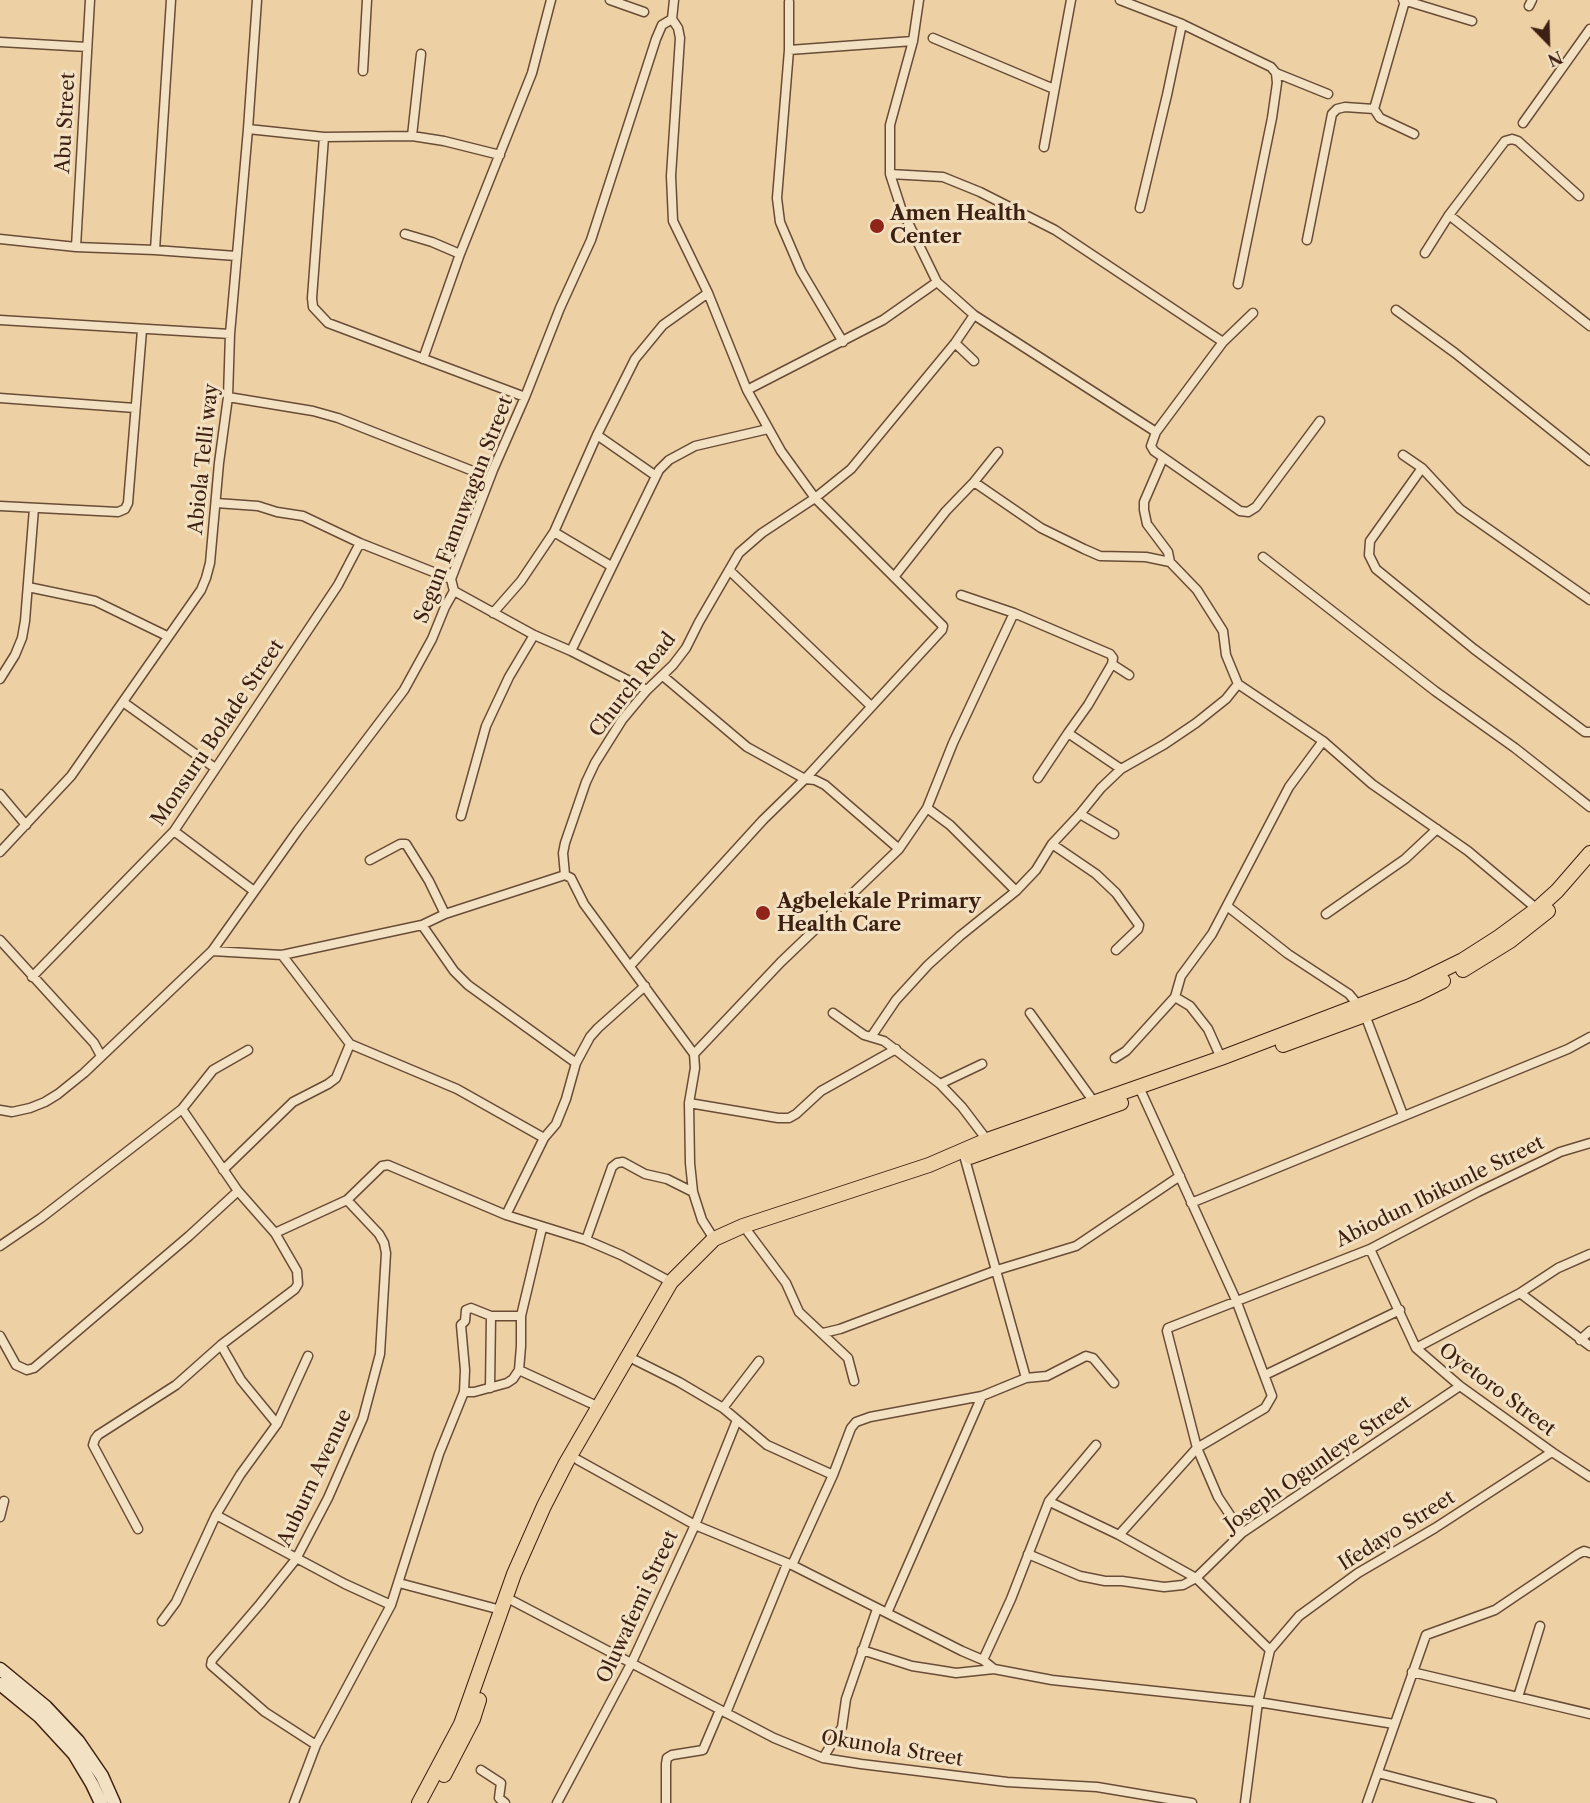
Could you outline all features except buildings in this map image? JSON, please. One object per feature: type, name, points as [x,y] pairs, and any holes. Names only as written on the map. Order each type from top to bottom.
[{"type":"main road","points":[[429,1803],[473,1719],[501,1610],[524,1548],[544,1506],[671,1282],[714,1239],[743,1226],[932,1172],[1141,1091],[1362,1011],[1462,960],[1499,937],[1538,909],[1590,853]]},
{"type":"main road","points":[[419,1803],[484,1673],[542,1527],[578,1460],[684,1279],[718,1247],[801,1210],[929,1165],[987,1140],[1094,1102],[1141,1091],[1221,1058],[1417,994],[1452,977],[1533,924],[1563,898],[1590,868]]},
{"type":"main road","points":[[0,1669],[46,1707],[78,1741],[102,1776],[114,1803]]},
{"type":"main road","points":[[0,1684],[39,1716],[67,1746],[82,1766],[101,1803]]},
{"type":"street","name":"Abu Street","points":[[76,247],[90,0]]},
{"type":"street","points":[[155,250],[171,0]]},
{"type":"street","name":"Abiola Telli way","points":[[0,852],[71,776],[201,590],[206,578],[210,563],[228,397],[230,334],[257,0]]},
{"type":"street","points":[[363,71],[366,0]]},
{"type":"street","points":[[423,358],[460,254],[532,73],[551,0]]},
{"type":"street","points":[[610,0],[644,12]]},
{"type":"street","points":[[630,966],[763,820],[806,779],[942,630],[943,626],[815,498],[781,451],[747,390],[708,293],[674,221],[671,206],[680,38],[678,28],[672,20],[674,0]]},
{"type":"street","points":[[918,0],[913,42],[890,125],[890,174],[901,208],[937,282],[974,315],[1156,432]]},
{"type":"street","points":[[1044,147],[1071,0]]},
{"type":"street","points":[[1120,0],[1182,24],[1271,67],[1276,73],[1328,94]]},
{"type":"street","points":[[1414,134],[1380,118],[1374,109],[1404,0],[1472,21]]},
{"type":"street","points":[[789,2],[789,50],[777,198],[780,222],[801,271],[843,342]]},
{"type":"street","name":"Segun Famuwagun Street","points":[[0,1110],[12,1112],[45,1102],[84,1073],[212,951],[404,690],[432,639],[454,591],[451,579],[493,470],[560,308],[591,240],[656,39],[662,25],[672,20]]},
{"type":"street","points":[[1140,208],[1182,24]]},
{"type":"street","points":[[1523,123],[1590,29]]},
{"type":"street","points":[[933,38],[1054,89]]},
{"type":"street","points":[[0,42],[87,47]]},
{"type":"street","points":[[789,50],[913,42]]},
{"type":"street","points":[[412,136],[421,54]]},
{"type":"street","points":[[1238,284],[1272,118],[1277,83],[1276,73]]},
{"type":"street","points":[[1307,240],[1332,114],[1337,109],[1345,107],[1374,109]]},
{"type":"street","points":[[248,129],[324,137],[412,136],[444,141],[500,155]]},
{"type":"street","points":[[324,137],[313,307],[328,323],[525,397]]},
{"type":"street","points":[[1425,254],[1449,215],[1505,141],[1512,139],[1518,141],[1579,195]]},
{"type":"street","points":[[890,174],[943,177],[980,192],[1055,230],[1223,342]]},
{"type":"street","points":[[1449,215],[1590,326]]},
{"type":"street","points":[[405,234],[460,254]]},
{"type":"street","points":[[0,239],[76,247],[236,256]]},
{"type":"street","points":[[747,390],[883,320],[937,282]]},
{"type":"street","points":[[493,613],[554,532],[597,435],[635,359],[663,326],[708,293]]},
{"type":"street","points":[[1396,310],[1455,353],[1590,460]]},
{"type":"street","points":[[1580,318],[1590,312]]},
{"type":"street","points":[[1253,313],[1223,342],[1156,432],[1152,446],[1154,451],[1240,511],[1248,512],[1256,507],[1320,421]]},
{"type":"street","name":"Church Road","points":[[694,1054],[584,904],[571,878],[566,875],[563,853],[565,843],[586,782],[616,729],[647,690],[663,676],[686,648],[739,553],[748,544],[815,498],[851,469],[954,343],[974,315]]},
{"type":"street","points":[[0,320],[230,334]]},
{"type":"street","points":[[0,507],[118,512],[125,509],[128,503],[142,330]]},
{"type":"street","points":[[954,343],[974,361]]},
{"type":"street","points":[[228,397],[313,411],[338,418],[478,473]]},
{"type":"street","points":[[0,398],[135,408]]},
{"type":"street","points":[[571,651],[659,470],[669,460],[695,446],[768,429]]},
{"type":"street","points":[[597,435],[656,476]]},
{"type":"street","points":[[894,577],[946,511],[974,482],[998,452]]},
{"type":"street","points":[[1403,455],[1422,468],[1460,509],[1590,600]]},
{"type":"street","points":[[1163,458],[1144,502],[1147,524],[1168,552],[1170,562],[1197,590],[1214,616],[1223,632],[1227,655],[1238,684],[1323,741],[1372,784],[1468,851],[1538,909]]},
{"type":"street","points":[[1422,468],[1370,541],[1368,555],[1376,569],[1474,650],[1585,732],[1590,732]]},
{"type":"street","points":[[974,482],[1041,528],[1100,556],[1146,557],[1170,562]]},
{"type":"street","points":[[216,503],[258,506],[303,516],[360,543],[451,579]]},
{"type":"street","points":[[0,679],[15,656],[22,638],[34,508]]},
{"type":"street","points":[[554,532],[611,566]]},
{"type":"street","name":"Monsuru Bolade Street","points":[[32,977],[174,831],[338,585],[360,543]]},
{"type":"street","points":[[1263,557],[1435,691],[1515,748],[1590,807]]},
{"type":"street","points":[[729,570],[871,706]]},
{"type":"street","points":[[28,586],[95,601],[167,636]]},
{"type":"street","points":[[454,591],[534,635],[571,651],[647,690]]},
{"type":"street","points":[[961,595],[1014,613],[1110,654],[1113,658],[1112,664],[1088,705],[1038,778]]},
{"type":"street","points":[[714,1239],[702,1220],[693,1191],[689,1103],[695,1068],[694,1054],[781,962],[899,849],[927,808],[953,743],[1014,613]]},
{"type":"street","points":[[461,816],[486,726],[509,677],[534,635]]},
{"type":"street","points":[[1112,664],[1129,675]]},
{"type":"street","points":[[663,676],[747,747],[806,779],[815,780],[825,786],[899,849]]},
{"type":"street","points":[[871,1037],[896,1000],[928,965],[1016,891],[1036,870],[1052,844],[1101,788],[1121,769],[1166,744],[1196,723],[1226,699],[1238,684]]},
{"type":"street","points":[[123,702],[215,768]]},
{"type":"street","points":[[1068,733],[1121,769]]},
{"type":"street","points":[[1116,1058],[1126,1051],[1175,997],[1181,976],[1200,952],[1227,906],[1289,787],[1323,741]]},
{"type":"street","points":[[0,794],[26,825]]},
{"type":"street","points":[[927,808],[964,838],[1016,891]]},
{"type":"street","points":[[1080,814],[1114,834]]},
{"type":"street","points":[[1326,914],[1405,860],[1437,829]]},
{"type":"street","points":[[174,831],[254,891]]},
{"type":"street","points":[[370,860],[400,844],[406,844],[429,881],[445,914]]},
{"type":"street","points":[[1052,844],[1096,874],[1116,893],[1139,925],[1116,950]]},
{"type":"street","points":[[212,951],[282,955],[422,925],[445,914],[566,875]]},
{"type":"street","points":[[1227,906],[1288,954],[1349,994],[1362,1011],[1403,1115]]},
{"type":"street","points":[[422,925],[454,971],[468,985],[576,1063]]},
{"type":"street","points":[[0,940],[94,1043],[101,1056]]},
{"type":"street","points":[[282,955],[350,1044],[458,1089],[544,1138]]},
{"type":"street","points":[[506,1215],[544,1138],[556,1124],[576,1063],[590,1037],[645,986]]},
{"type":"street","points":[[1175,997],[1190,1006],[1208,1029],[1221,1058]]},
{"type":"street","points":[[833,1013],[859,1032],[884,1041],[940,1084],[962,1107],[987,1140]]},
{"type":"street","points":[[1030,1013],[1094,1102]]},
{"type":"street","points":[[1191,1203],[1568,1049],[1590,1037]]},
{"type":"street","points":[[223,1170],[293,1102],[336,1078],[350,1044]]},
{"type":"street","points":[[689,1103],[789,1118],[821,1091],[896,1049]]},
{"type":"street","points":[[0,1246],[41,1218],[182,1110],[213,1070],[248,1050]]},
{"type":"street","points":[[940,1084],[982,1064]]},
{"type":"street","points":[[1119,1535],[1197,1448],[1266,1408],[1272,1396],[1236,1300],[1141,1091]]},
{"type":"street","points":[[138,1529],[93,1445],[95,1439],[176,1385],[221,1345],[298,1284],[297,1271],[275,1233],[238,1191],[182,1110]]},
{"type":"street","name":"Abiodun Ibikunle Street","points":[[1197,1448],[1167,1331],[1171,1325],[1370,1249],[1560,1152],[1590,1143]]},
{"type":"street","points":[[965,1159],[1026,1378]]},
{"type":"street","points":[[586,1240],[612,1167],[617,1163],[623,1162],[645,1174],[667,1179],[693,1191]]},
{"type":"street","points":[[275,1233],[347,1200],[382,1166],[388,1165],[506,1215],[586,1240],[621,1255],[671,1282]]},
{"type":"street","points":[[824,1333],[997,1270],[1076,1245],[1180,1176]]},
{"type":"street","points":[[0,1336],[16,1365],[27,1370],[34,1368],[189,1236],[238,1191]]},
{"type":"street","name":"Auburn Avenue","points":[[316,1745],[265,1712],[211,1665],[212,1660],[296,1559],[328,1498],[359,1430],[380,1354],[386,1253],[379,1234],[347,1200]]},
{"type":"street","points":[[464,1392],[490,1388],[513,1379],[519,1370],[522,1346],[521,1316],[542,1228]]},
{"type":"street","points":[[748,1232],[786,1282],[800,1312],[848,1358],[854,1381]]},
{"type":"street","name":"Oyetoro Street","points":[[1370,1249],[1416,1348],[1461,1386],[1590,1477]]},
{"type":"street","points":[[1416,1348],[1520,1293],[1558,1268],[1590,1254]]},
{"type":"street","points":[[1520,1293],[1590,1346]]},
{"type":"street","points":[[294,1803],[316,1745],[391,1605],[439,1454],[464,1392],[465,1370],[461,1325],[465,1322],[466,1310],[471,1308],[491,1316],[521,1316]]},
{"type":"street","points":[[1265,1375],[1400,1310]]},
{"type":"street","points":[[490,1388],[491,1316]]},
{"type":"street","points":[[1580,1340],[1590,1331]]},
{"type":"street","points":[[221,1345],[241,1380],[277,1424]]},
{"type":"street","points":[[162,1621],[176,1602],[216,1515],[240,1475],[277,1424],[308,1356]]},
{"type":"street","points":[[666,1803],[667,1758],[672,1755],[703,1750],[833,1475],[851,1428],[856,1422],[870,1417],[982,1396],[1026,1378],[1047,1376],[1090,1356],[1114,1383]]},
{"type":"street","points":[[635,1360],[723,1408],[767,1445],[833,1475]]},
{"type":"street","points":[[723,1408],[759,1361]]},
{"type":"street","points":[[519,1370],[599,1407]]},
{"type":"street","name":"Joseph Ogunleye Street","points":[[1028,1554],[1080,1576],[1105,1581],[1164,1587],[1183,1584],[1196,1578],[1242,1533],[1461,1386]]},
{"type":"street","points":[[887,1613],[982,1396]]},
{"type":"street","name":"Oluwafemi Street","points":[[558,1803],[632,1662],[695,1525],[737,1420]]},
{"type":"street","points":[[983,1660],[1011,1599],[1050,1502],[1066,1479],[1096,1445]]},
{"type":"street","points":[[1197,1448],[1218,1497],[1242,1533]]},
{"type":"street","name":"Ifedayo Street","points":[[1270,1650],[1299,1616],[1358,1573],[1435,1528],[1552,1452]]},
{"type":"street","points":[[578,1460],[695,1525],[789,1564],[962,1652],[983,1660],[994,1669]]},
{"type":"street","points":[[0,1517],[4,1501]]},
{"type":"street","points":[[1050,1502],[1119,1535],[1196,1578],[1270,1650],[1257,1702],[1245,1803]]},
{"type":"street","points":[[216,1515],[296,1559],[391,1605]]},
{"type":"street","points":[[1368,1803],[1426,1635],[1495,1610],[1578,1554],[1584,1551],[1590,1553]]},
{"type":"street","points":[[399,1582],[501,1610]]},
{"type":"street","name":"Okunola Street","points":[[513,1601],[774,1738],[823,1758],[1007,1782],[1097,1787],[1192,1803]]},
{"type":"street","points":[[823,1758],[842,1727],[846,1699],[877,1609]]},
{"type":"street","points":[[1518,1697],[1540,1626]]},
{"type":"street","points":[[862,1650],[912,1666],[956,1673],[994,1669],[1052,1680],[1257,1702],[1394,1724]]},
{"type":"street","points":[[1412,1672],[1590,1714]]},
{"type":"street","points":[[481,1770],[501,1782],[499,1798],[505,1803]]},
{"type":"street","points":[[1378,1773],[1492,1803]]},
{"type":"place","name":"Amen Health Center","points":[[877,226]]},
{"type":"place","name":"Agbelekale Primary Health Care","points":[[763,913]]}]
